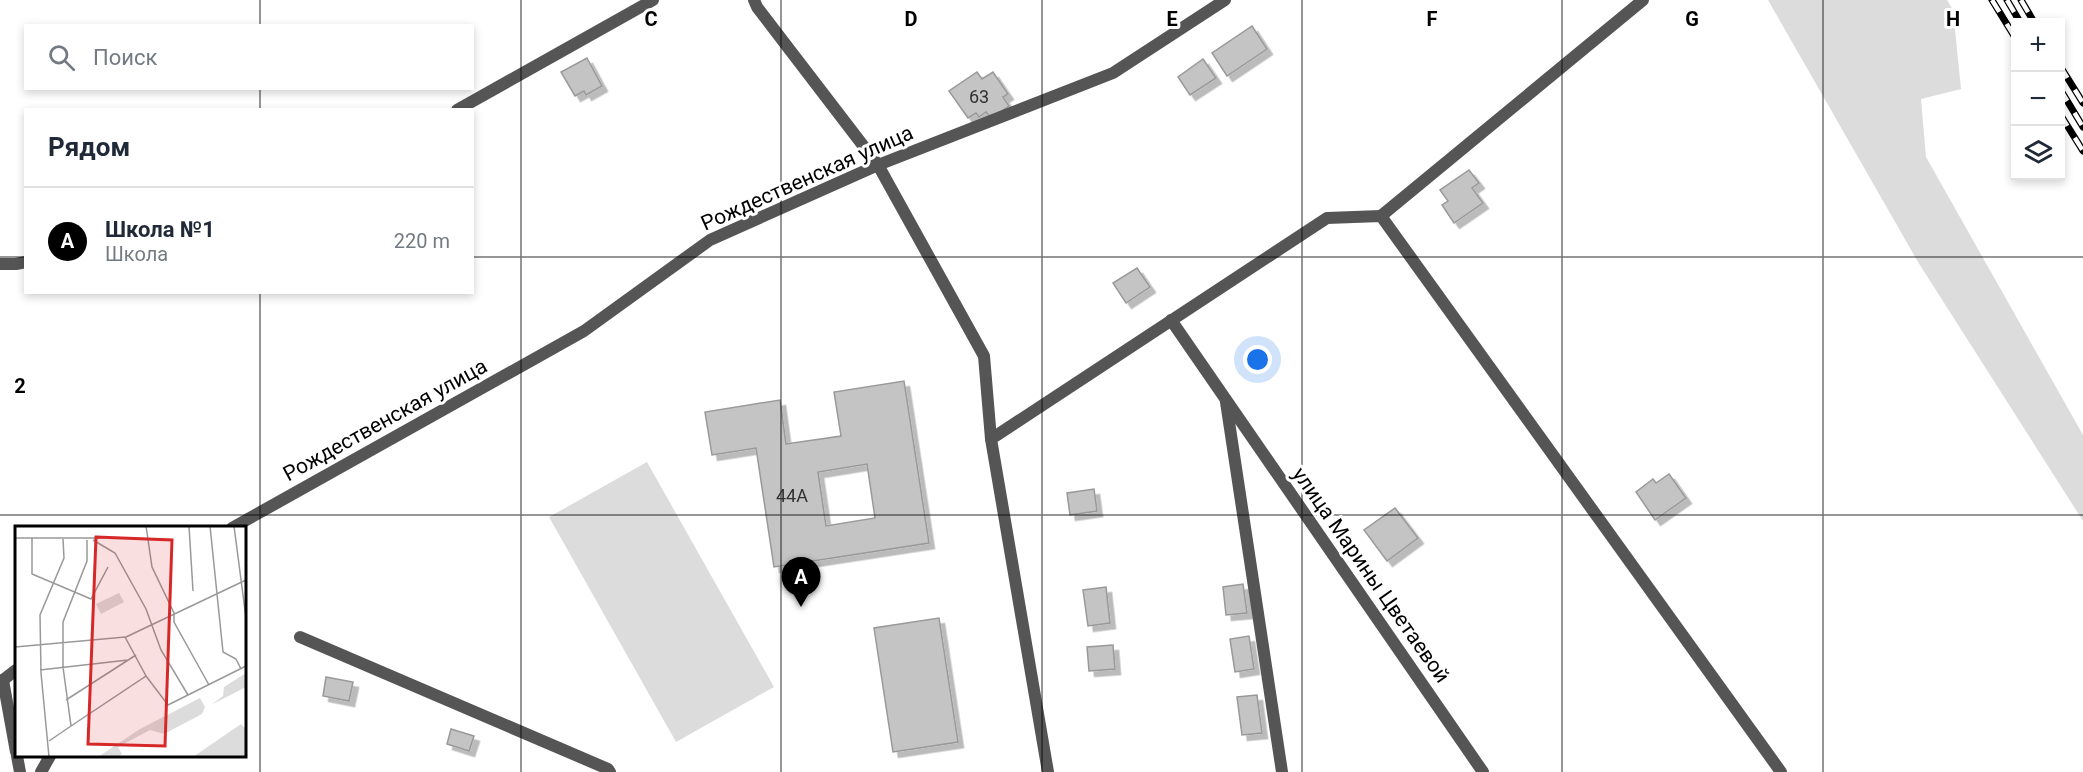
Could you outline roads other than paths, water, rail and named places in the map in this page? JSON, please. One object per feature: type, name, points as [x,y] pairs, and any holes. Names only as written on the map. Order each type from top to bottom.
[{"type":"street","points":[[461,108],[653,0]]},
{"type":"street","points":[[754,0],[757,7],[878,165],[984,356],[991,439],[1048,772]]},
{"type":"street","name":"Рождественская улица","points":[[236,526],[584,331],[710,240],[878,165],[1113,73],[1225,0]]},
{"type":"street","points":[[991,439],[1326,218],[1381,216],[1643,0]]},
{"type":"street","points":[[1381,216],[1780,772]]},
{"type":"street","points":[[0,264],[24,262]]},
{"type":"street","name":"улица Марины Цветаевой","points":[[1171,320],[1483,772]]},
{"type":"street","name":"улица Марины Цветаевой","points":[[1226,400],[1282,772]]},
{"type":"street","points":[[300,637],[597,764],[610,772]]},
{"type":"street","points":[[15,671],[2,680],[15,744]]},
{"type":"street","points":[[18,757],[20,772]]},
{"type":"street","points":[[41,772],[49,757]]},
{"type":"railway","points":[[1992,0],[2011,31]]},
{"type":"railway","points":[[2007,0],[2018,18]]},
{"type":"railway","points":[[2021,0],[2032,18]]},
{"type":"railway","points":[[2064,72],[2083,103]]},
{"type":"railway","points":[[2065,97],[2083,127]]},
{"type":"railway","points":[[2065,122],[2083,151]]},
{"type":"place","name":"Школа №1","points":[[801,607]]}]
